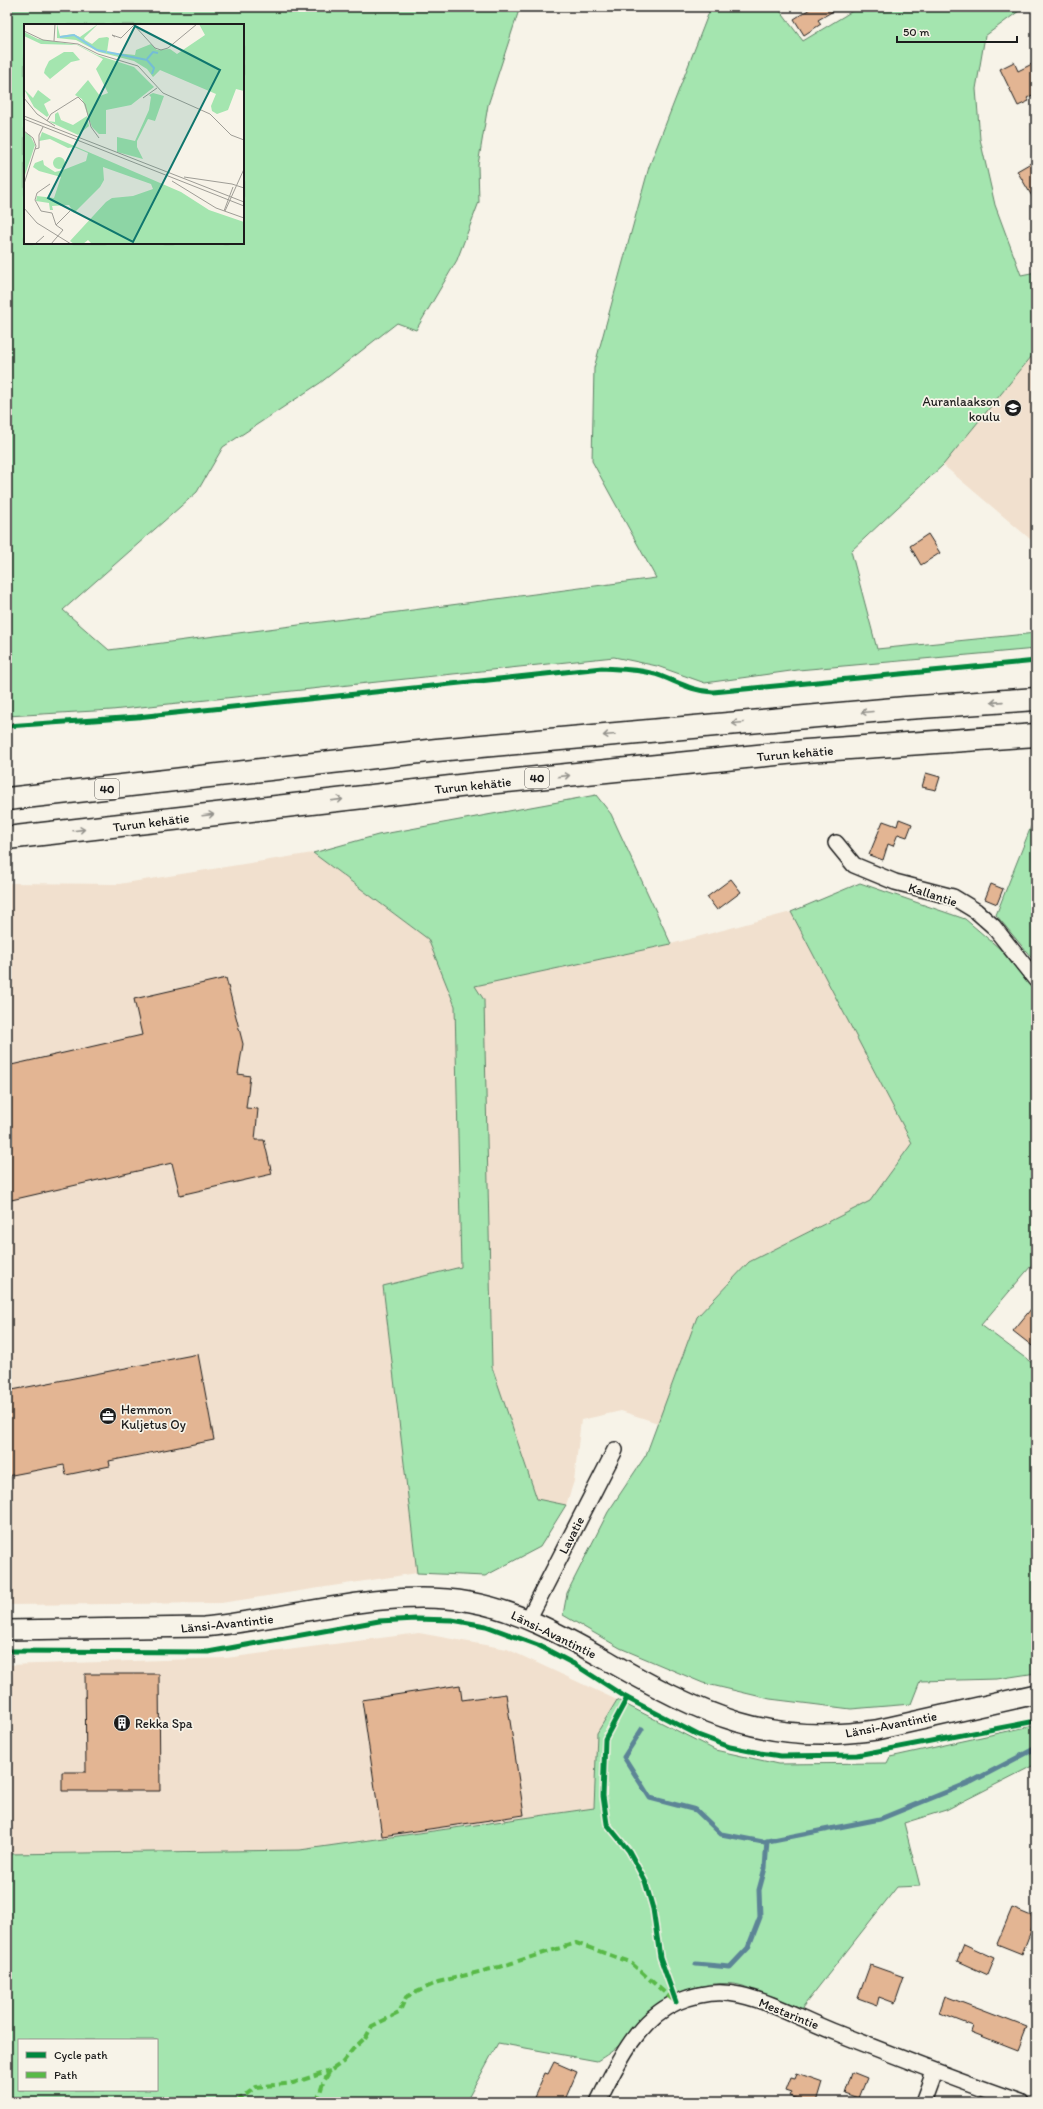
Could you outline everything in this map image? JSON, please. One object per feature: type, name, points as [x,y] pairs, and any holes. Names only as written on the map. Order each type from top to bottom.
[{"type":"highway","name":"40","points":[[7,799],[206,778],[437,750],[906,708],[1036,699]]},
{"type":"highway","name":"Turun kehätie","points":[[7,838],[477,784],[799,752],[1036,735]]},
{"type":"highway","points":[[7,784],[206,778]]},
{"type":"highway","points":[[7,842],[40,834]]},
{"type":"street","name":"Kallantie","points":[[836,843],[854,865],[895,882],[953,897],[976,911],[993,926],[1036,980]]},
{"type":"street","name":"Lavatie","points":[[528,1620],[615,1450]]},
{"type":"street","name":"Länsi-Avantintie","points":[[7,1630],[204,1627],[235,1624],[405,1598],[427,1598],[470,1602],[495,1608],[528,1620],[551,1630],[669,1694],[706,1712],[747,1726],[777,1732],[809,1734],[851,1733],[876,1730],[1036,1694]]},
{"type":"street","name":"Mestarintie","points":[[598,2102],[617,2064],[633,2041],[654,2016],[676,2002],[697,1995],[718,1992],[739,1994],[770,2004],[808,2022],[934,2072],[1020,2102]]},
{"type":"street","points":[[923,2102],[934,2072]]},
{"type":"shaded area","name":"Auranlaakson koulu","points":[[1036,351],[1036,544],[943,465]]},
{"type":"shaded area","points":[[313,853],[428,939],[455,1006],[461,1267],[383,1286],[417,1573],[221,1603],[7,1605],[7,883],[119,884]]},
{"type":"shaded area","points":[[791,912],[912,1143],[870,1201],[749,1262],[697,1317],[658,1423],[621,1411],[581,1420],[574,1481],[566,1505],[537,1499],[492,1367],[484,1000],[475,986],[671,944]]},
{"type":"shaded area","points":[[419,1633],[507,1649],[617,1700],[597,1733],[594,1808],[300,1850],[7,1854],[7,1665],[226,1658]]},
{"type":"green space","points":[[7,7],[520,7],[488,105],[478,165],[479,202],[457,260],[416,330],[397,323],[320,383],[223,447],[197,492],[63,610],[109,650],[656,578],[592,461],[594,368],[649,167],[711,7],[777,7],[803,41],[859,7],[1036,7],[1036,9],[1023,8],[985,36],[976,89],[980,139],[995,205],[1021,275],[1036,272],[1036,351],[943,465],[851,551],[877,649],[1036,633],[1036,649],[798,670],[705,683],[657,666],[614,657],[112,710],[7,716]]},
{"type":"green space","points":[[596,795],[611,814],[671,944],[475,986],[484,1000],[492,1367],[537,1499],[566,1505],[540,1547],[485,1576],[417,1573],[383,1286],[461,1267],[455,1006],[428,939],[313,853],[378,835]]},
{"type":"green space","points":[[1036,814],[1036,963],[996,915]]},
{"type":"green space","points":[[860,883],[965,919],[999,948],[1036,992],[1036,1260],[981,1325],[1036,1366],[1036,1673],[997,1679],[920,1681],[911,1704],[851,1709],[770,1699],[703,1683],[620,1648],[563,1615],[567,1593],[608,1512],[646,1455],[697,1317],[749,1262],[870,1201],[912,1143],[791,912]]},
{"type":"green space","points":[[617,1700],[715,1750],[778,1764],[887,1763],[890,1757],[1036,1725],[1036,1764],[946,1810],[904,1823],[920,1886],[897,1887],[798,2013],[743,1986],[721,1984],[697,1987],[673,1995],[654,2007],[619,2046],[597,2061],[498,2043],[466,2102],[7,2102],[7,1854],[300,1850],[594,1808],[597,1733]]},
{"type":"building","points":[[813,7],[840,7],[818,20],[821,24],[804,35],[794,19]]},
{"type":"building","points":[[1014,62],[1018,71],[1036,62],[1036,93],[1027,98],[1029,101],[1018,106],[1000,69]]},
{"type":"building","points":[[1036,160],[1036,203],[1017,171]]},
{"type":"building","points":[[928,534],[940,553],[921,565],[910,546]]},
{"type":"building","points":[[926,773],[940,777],[936,790],[922,787]]},
{"type":"building","points":[[899,819],[912,824],[907,837],[898,834],[893,846],[888,844],[883,860],[869,855],[883,821],[897,826]]},
{"type":"building","points":[[731,879],[741,892],[717,910],[707,897]]},
{"type":"building","points":[[991,884],[1003,889],[997,904],[985,899]]},
{"type":"building","points":[[226,978],[243,1044],[238,1074],[250,1076],[246,1108],[258,1109],[255,1140],[264,1140],[272,1174],[180,1195],[172,1163],[7,1201],[7,1066],[142,1035],[134,999]]},
{"type":"building","points":[[1036,1303],[1036,1349],[1013,1331]]},
{"type":"building","name":"Hemmon Kuljetus Oy","points":[[198,1354],[214,1440],[109,1461],[110,1466],[66,1475],[64,1465],[7,1476],[7,1391]]},
{"type":"building","name":"Rekka Spa","points":[[85,1674],[159,1674],[160,1791],[62,1791],[62,1772],[86,1772]]},
{"type":"building","points":[[460,1685],[462,1700],[506,1694],[524,1815],[382,1836],[362,1700]]},
{"type":"building","points":[[1012,1908],[1036,1918],[1022,1954],[997,1944]]},
{"type":"building","points":[[964,1944],[995,1958],[988,1975],[957,1961]]},
{"type":"building","points":[[870,1965],[904,1977],[895,2003],[879,1997],[877,2005],[858,1998]]},
{"type":"building","points":[[945,1996],[1026,2027],[1017,2050],[971,2032],[973,2026],[939,2013]]},
{"type":"building","points":[[554,2062],[577,2072],[564,2102],[532,2102],[545,2073],[548,2074]]},
{"type":"building","points":[[852,2072],[867,2078],[859,2098],[845,2093]]},
{"type":"building","points":[[797,2073],[823,2082],[817,2102],[808,2102],[790,2096],[792,2092],[786,2090],[791,2077],[795,2078]]},
{"type":"waterway","points":[[642,1729],[624,1757],[650,1798],[696,1810],[721,1834],[763,1842],[880,1819],[971,1782],[1036,1748]]},
{"type":"waterway","points":[[696,1964],[730,1967],[748,1948],[760,1917],[759,1890],[765,1868],[767,1841]]},
{"type":"marked path","points":[[365,2039],[372,2026],[399,2013],[406,1997],[438,1982],[499,1967],[576,1943],[630,1962],[673,2000]]},
{"type":"marked path","points":[[317,2102],[323,2083],[330,2071],[343,2062],[353,2049],[367,2036]]},
{"type":"marked path","points":[[236,2102],[256,2087],[293,2083],[330,2071]]},
{"type":"cycle path","points":[[7,726],[137,717],[602,668],[649,672],[691,688],[713,692],[1036,661]]},
{"type":"cycle path","points":[[7,1651],[208,1652],[379,1621],[416,1619],[452,1620],[486,1626],[538,1645],[574,1664],[627,1698],[698,1735],[730,1747],[760,1753],[781,1756],[857,1755],[1036,1721]]},
{"type":"cycle path","points":[[627,1698],[605,1739],[603,1796],[607,1824],[629,1851],[645,1881],[653,1909],[660,1957],[676,2002]]},
{"type":"place","name":"Auranlaakson koulu","points":[[1013,408]]},
{"type":"place","name":"Hemmon Kuljetus Oy","points":[[108,1416]]},
{"type":"place","name":"Rekka Spa","points":[[122,1723]]}]
